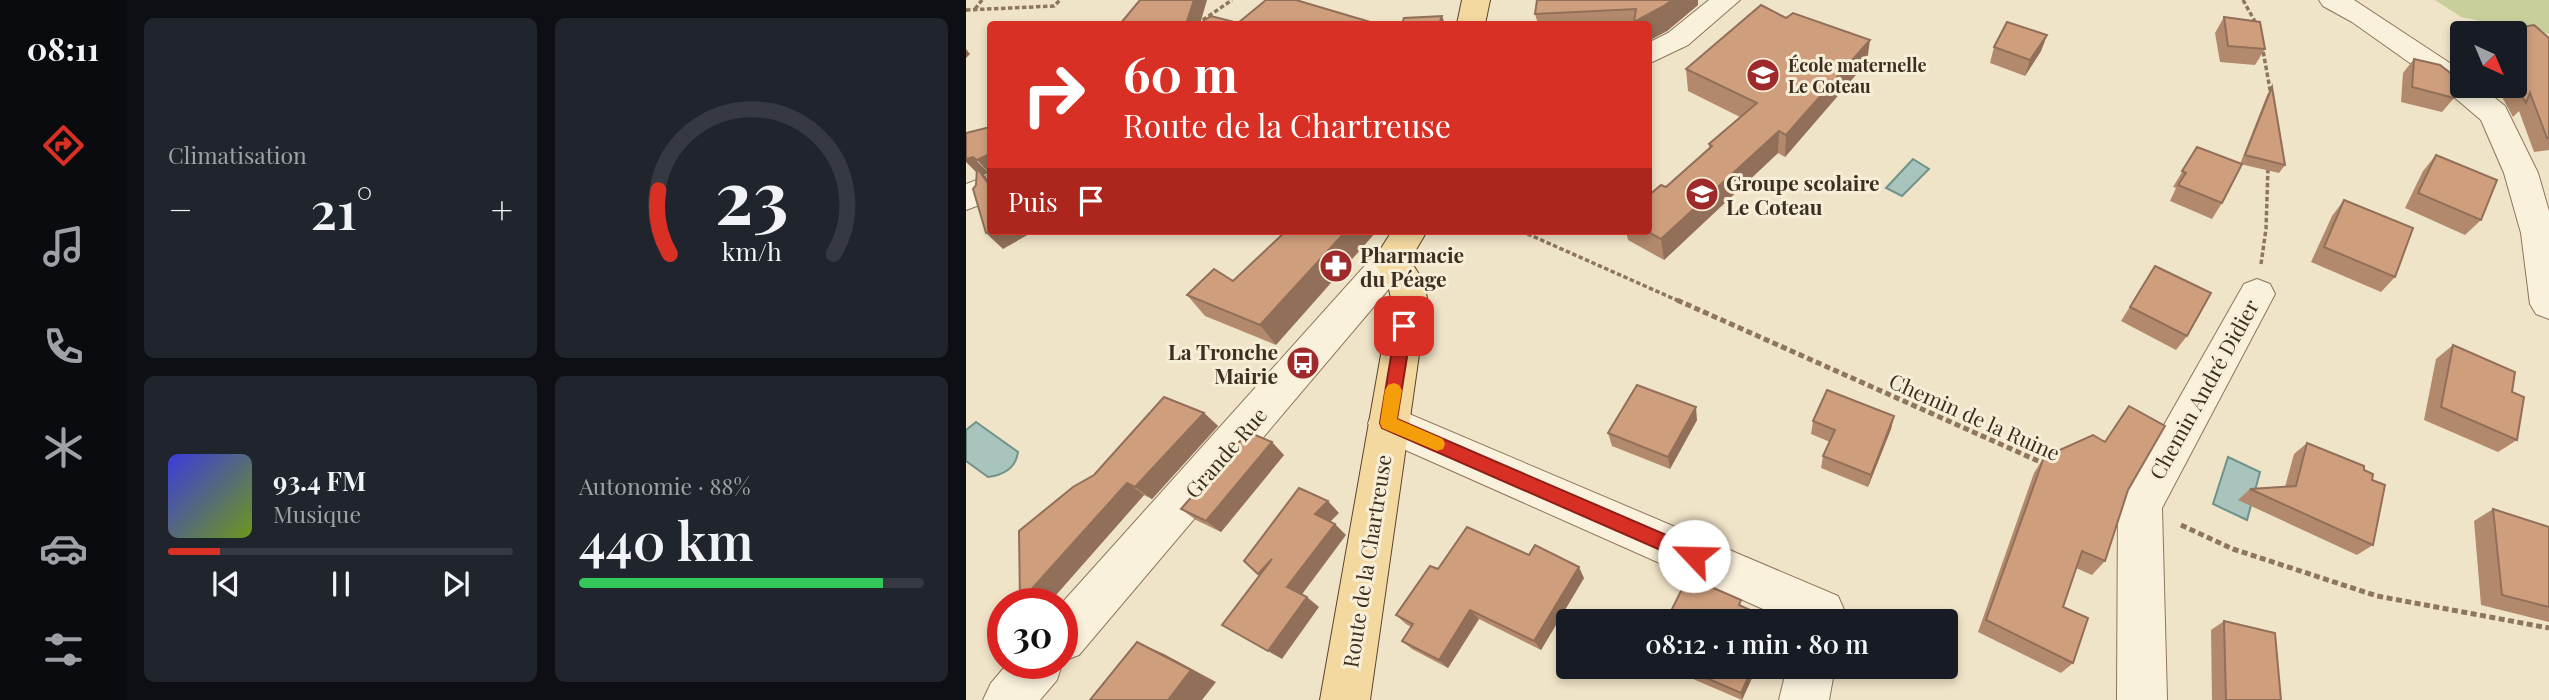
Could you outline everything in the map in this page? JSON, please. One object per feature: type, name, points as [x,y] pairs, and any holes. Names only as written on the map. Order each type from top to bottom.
[{"type":"main road","points":[[1472,21],[1476,0]]},
{"type":"main road","name":"Route de la Chartreuse","points":[[1345,700],[1409,298],[1401,246]]},
{"type":"street","points":[[1652,53],[1678,39],[1726,0]]},
{"type":"street","points":[[2333,0],[2362,16],[2445,73],[2494,114],[2524,185],[2538,233],[2549,304]]},
{"type":"street","points":[[966,198],[987,188]]},
{"type":"street","name":"Grande Rue","points":[[1078,619],[1401,246]]},
{"type":"street","name":"Chemin André Didier","points":[[2142,700],[2140,506],[2257,294]]},
{"type":"street","points":[[1388,423],[1815,609]]},
{"type":"street","points":[[1008,700],[1026,679]]},
{"type":"street","points":[[1804,700],[1808,679]]},
{"type":"path","points":[[974,10],[982,0]]},
{"type":"path","points":[[966,10],[1054,6],[1060,0]]},
{"type":"path","points":[[1201,21],[1232,0]]},
{"type":"path","points":[[2243,0],[2260,30]]},
{"type":"path","points":[[2262,43],[2272,106]]},
{"type":"path","name":"Chemin André Didier","points":[[2257,294],[2266,229],[2268,163]]},
{"type":"path","name":"Chemin de la Ruine","points":[[1530,235],[2052,467]]},
{"type":"path","points":[[2140,506],[2233,549],[2377,596],[2549,628]]},
{"type":"green space","points":[[2435,0],[2549,0],[2549,34],[2527,30],[2527,21],[2482,21],[2461,17]]},
{"type":"water","points":[[1913,159],[1929,169],[1902,196],[1886,188]]},
{"type":"water","points":[[976,422],[1018,452],[1015,462],[1004,472],[988,477],[966,461],[966,430]]},
{"type":"water","points":[[2228,457],[2260,472],[2247,520],[2213,504]]},
{"type":"building","points":[[1140,0],[1194,0],[1187,21],[1122,21]]},
{"type":"building","points":[[1266,0],[1296,0],[1367,21],[1240,21]]},
{"type":"building","points":[[1537,0],[1672,0],[1636,21],[1636,9],[1535,14]]},
{"type":"building","name":"École maternelle Le Coteau","points":[[1761,5],[1786,18],[1793,13],[1870,40],[1786,135],[1779,131],[1661,239],[1652,234],[1652,193],[1661,185],[1666,187],[1712,146],[1709,144],[1757,103],[1686,69]]},
{"type":"building","points":[[1211,16],[1230,21],[1204,21]]},
{"type":"building","points":[[1442,16],[1440,21],[1403,21],[1404,18]]},
{"type":"building","points":[[2224,17],[2260,22],[2265,49],[2228,46]]},
{"type":"building","points":[[2007,22],[2047,35],[2030,60],[1994,47]]},
{"type":"building","points":[[2534,25],[2549,38],[2549,138],[2530,93],[2526,103],[2523,98],[2527,98],[2527,26]]},
{"type":"building","points":[[2414,59],[2440,65],[2450,73],[2450,97],[2412,87]]},
{"type":"building","points":[[2272,87],[2285,165],[2245,155]]},
{"type":"building","points":[[987,128],[987,155],[977,160],[973,157],[966,159],[966,133]]},
{"type":"building","points":[[2197,147],[2242,164],[2222,203],[2178,185],[2186,173],[2182,171]]},
{"type":"building","points":[[2436,155],[2497,180],[2481,220],[2418,193]]},
{"type":"building","points":[[977,168],[987,182],[986,233],[973,189],[976,185]]},
{"type":"building","points":[[2344,200],[2413,228],[2395,277],[2324,247]]},
{"type":"building","points":[[1282,235],[1342,235],[1260,325],[1187,295],[1214,269],[1233,281]]},
{"type":"building","points":[[2155,266],[2211,293],[2187,336],[2130,307]]},
{"type":"building","points":[[2453,345],[2515,372],[2512,392],[2524,397],[2517,440],[2441,407]]},
{"type":"building","points":[[1637,385],[1696,407],[1668,457],[1608,433]]},
{"type":"building","points":[[1827,390],[1894,416],[1871,475],[1823,456],[1835,430],[1813,421]]},
{"type":"building","points":[[1164,397],[1204,413],[1135,487],[1127,483],[1033,588],[1020,588],[1019,531],[1073,487],[1094,475]]},
{"type":"building","points":[[2129,406],[2165,426],[2128,490],[2105,561],[2082,551],[2063,607],[2088,618],[2073,663],[1986,620],[2044,457],[2093,435],[2105,442]]},
{"type":"building","points":[[1248,432],[1272,442],[1206,521],[1181,509]]},
{"type":"building","points":[[2307,443],[2364,466],[2364,470],[2373,474],[2372,480],[2385,485],[2373,545],[2250,489],[2296,486]]},
{"type":"building","points":[[1299,488],[1328,501],[1315,514],[1335,524],[1287,587],[1307,597],[1268,651],[1222,625],[1272,559],[1258,574],[1244,561]]},
{"type":"building","points":[[2493,509],[2549,527],[2549,607],[2502,595]]},
{"type":"building","points":[[1467,527],[1529,555],[1535,545],[1579,567],[1534,641],[1470,610],[1439,660],[1402,641],[1413,624],[1396,615],[1430,566],[1438,569]]},
{"type":"building","points":[[1688,577],[1741,600],[1739,605],[1748,609],[1672,609]]},
{"type":"building","points":[[2224,621],[2275,633],[2281,700],[2226,700]]},
{"type":"building","points":[[1137,642],[1191,670],[1168,700],[1090,700]]},
{"type":"building","points":[[1709,679],[1747,679],[1741,693]]},
{"type":"slow traffic","points":[[1394,390],[1388,423],[1437,444]]},
{"type":"place","name":"École maternelle Le Coteau","points":[[1763,75]]},
{"type":"place","name":"Groupe scolaire Le Coteau","points":[[1702,194]]},
{"type":"place","name":"Pharmacie du Péage","points":[[1336,266]]},
{"type":"place","name":"La Tronche Mairie","points":[[1303,363]]},
{"type":"route","points":[[1404,326],[1388,423],[1694,556]]}]
